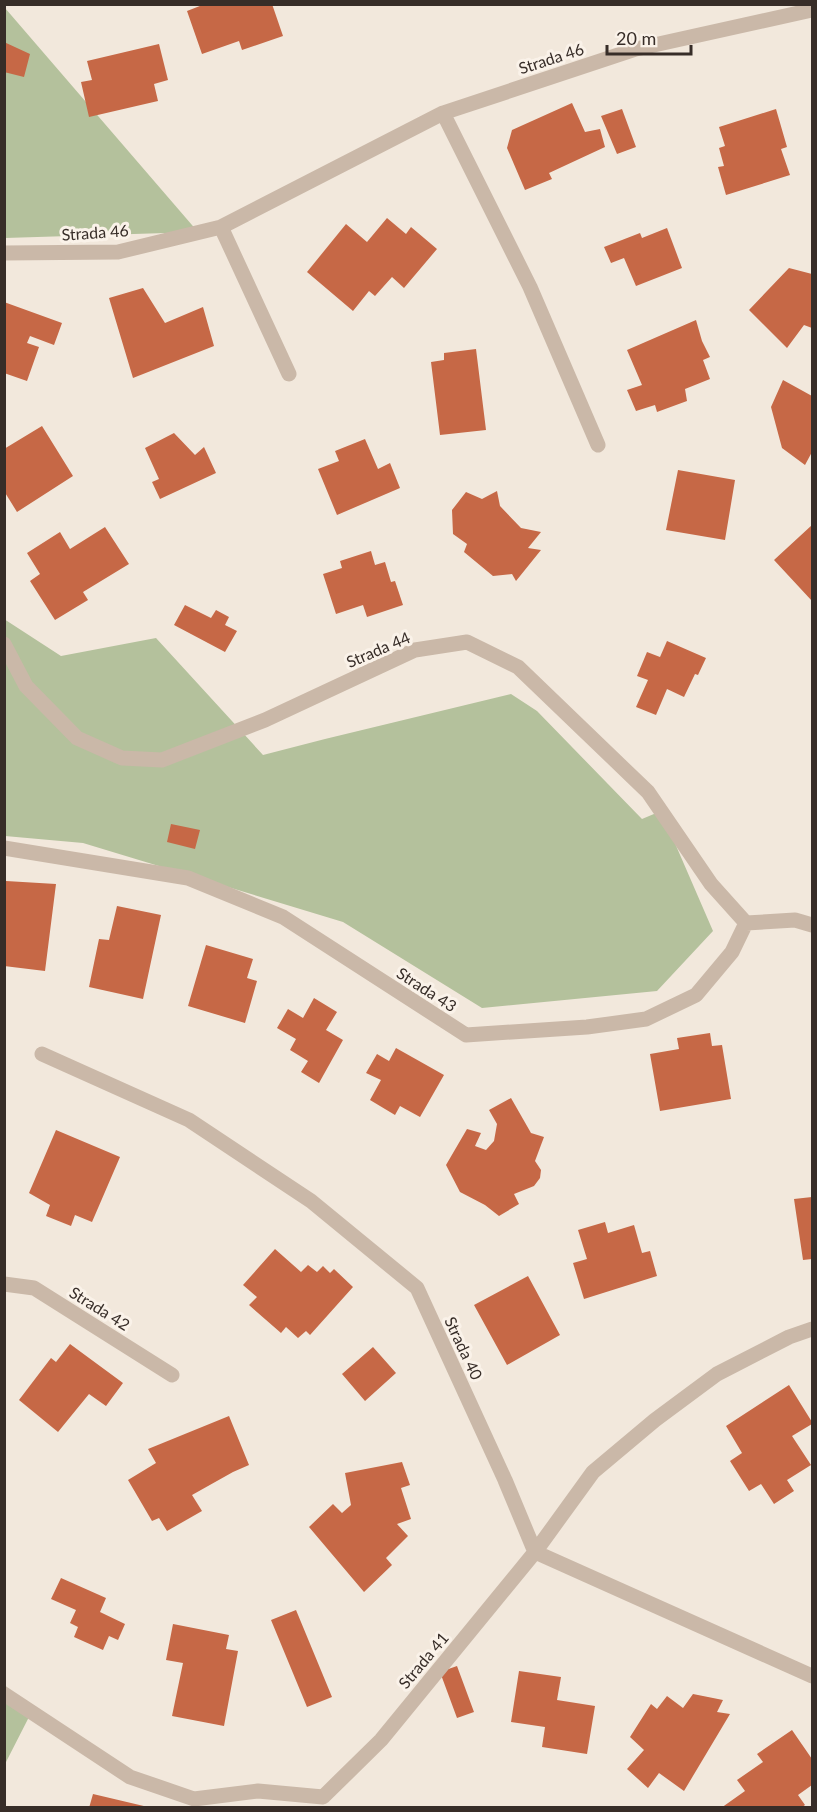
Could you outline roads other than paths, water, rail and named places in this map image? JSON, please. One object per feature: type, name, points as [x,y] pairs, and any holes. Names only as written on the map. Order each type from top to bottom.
[{"type":"street","name":"Strada 46","points":[[4,253],[118,252],[221,227],[443,113],[636,49],[813,10]]},
{"type":"street","points":[[443,113],[530,287],[598,445]]},
{"type":"street","points":[[221,227],[289,374]]},
{"type":"street","name":"Strada 44","points":[[4,645],[26,686],[77,738],[122,758],[162,760],[265,720],[415,650],[467,642],[518,667],[648,792],[711,884],[746,923]]},
{"type":"street","name":"Strada 43","points":[[4,848],[188,878],[283,916],[466,1035],[587,1027],[646,1019],[696,995],[732,952],[746,923]]},
{"type":"street","points":[[746,923],[795,920],[813,924]]},
{"type":"street","name":"Strada 40","points":[[42,1054],[189,1120],[312,1201],[417,1288],[506,1480],[535,1552]]},
{"type":"street","name":"Strada 42","points":[[4,1284],[34,1288],[172,1375]]},
{"type":"street","name":"Strada 41","points":[[4,1694],[130,1777],[194,1799],[258,1791],[324,1797],[381,1740],[535,1552],[593,1472],[655,1420],[717,1374],[789,1337],[813,1329]]},
{"type":"street","points":[[535,1552],[813,1676]]}]
